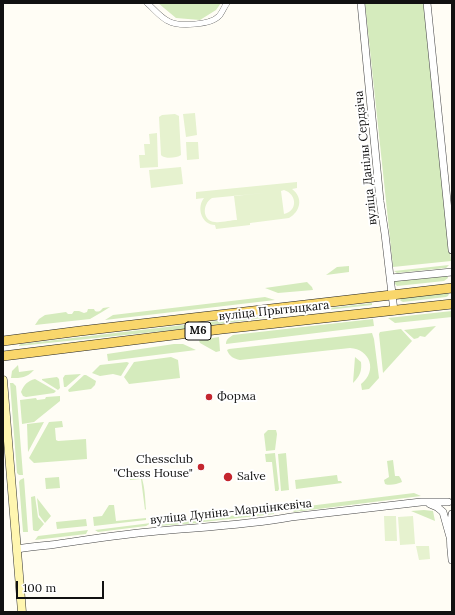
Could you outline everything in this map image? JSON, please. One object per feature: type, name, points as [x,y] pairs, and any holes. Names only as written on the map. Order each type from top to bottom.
[{"type":"main road","name":"вуліца Прытыцкага","points":[[3,341],[452,288]]},
{"type":"main road","name":"вуліца Прытыцкага","points":[[3,356],[222,329],[452,304]]},
{"type":"main road","points":[[3,380],[22,612]]},
{"type":"street","points":[[147,3],[161,16],[176,24],[202,24],[210,22],[218,17],[227,3]]},
{"type":"street","name":"вуліца Данілы Сердзіча","points":[[361,3],[380,201],[394,311]]},
{"type":"street","points":[[427,3],[452,250]]},
{"type":"street","points":[[391,278],[452,272]]},
{"type":"street","points":[[421,502],[437,507],[448,514],[452,513],[450,524],[452,560]]},
{"type":"street","name":"вуліца Дуніна-Марцінкевіча","points":[[16,549],[92,538],[277,520],[291,517],[421,502],[450,503]]},
{"type":"street","points":[[450,503],[445,503],[442,506],[450,537]]},
{"type":"green space","points":[[158,3],[221,3],[216,10],[200,20],[176,18]]},
{"type":"green space","points":[[365,3],[424,3],[451,261],[393,267]]},
{"type":"green space","points":[[195,113],[197,135],[186,137],[183,114]]},
{"type":"green space","points":[[175,114],[179,116],[181,155],[166,158],[161,155],[159,117],[162,115]]},
{"type":"green space","points":[[157,133],[158,167],[140,168],[139,155],[145,155],[144,144],[150,144],[149,134]]},
{"type":"green space","points":[[186,142],[198,142],[199,159],[187,160]]},
{"type":"green space","points":[[181,167],[183,184],[151,188],[149,170]]},
{"type":"green space","points":[[297,182],[297,188],[292,189],[298,196],[299,205],[296,212],[289,218],[216,229],[215,225],[210,224],[204,219],[201,206],[204,198],[196,199],[196,192]],"holes":[[[284,190],[291,195],[294,202],[292,210],[284,214],[281,191]],[[274,192],[234,196],[237,220],[215,222],[211,221],[206,216],[206,204],[212,198]]]},
{"type":"green space","points":[[449,265],[446,268],[397,273],[394,271]]},
{"type":"green space","points":[[349,266],[349,272],[326,275],[337,267]]},
{"type":"green space","points":[[447,275],[448,278],[444,281],[397,286],[394,281]]},
{"type":"green space","points":[[307,282],[313,290],[278,293],[265,288]]},
{"type":"green space","points":[[449,294],[446,297],[403,302],[400,300],[401,298]]},
{"type":"green space","points":[[265,297],[275,300],[105,320],[113,315]]},
{"type":"green space","points":[[372,303],[372,305],[291,314],[183,329],[19,346],[21,344]]},
{"type":"green space","points":[[110,307],[90,319],[35,325],[39,319],[45,315],[66,312],[68,314],[72,314],[74,311],[84,313],[87,312],[88,309],[94,309],[98,312],[103,308]]},
{"type":"green space","points":[[452,311],[452,317],[395,323],[388,318]]},
{"type":"green space","points":[[373,319],[374,326],[226,344],[227,340],[233,335]]},
{"type":"green space","points":[[436,326],[425,337],[420,336],[414,339],[404,330]]},
{"type":"green space","points":[[401,329],[412,341],[383,373],[379,334],[380,332]]},
{"type":"green space","points":[[372,333],[379,378],[369,389],[362,390],[361,384],[366,379],[370,367],[367,356],[357,349],[350,348],[240,360],[232,357],[227,350],[229,349]]},
{"type":"green space","points":[[219,337],[220,351],[216,352],[199,341],[200,340]]},
{"type":"green space","points":[[183,344],[196,350],[108,361],[107,354]]},
{"type":"green space","points":[[171,357],[178,360],[180,378],[129,384],[124,377],[134,362]]},
{"type":"green space","points":[[355,357],[361,362],[361,368],[359,376],[353,383]]},
{"type":"green space","points":[[129,363],[121,376],[113,374],[100,376],[92,373],[100,365]]},
{"type":"green space","points":[[18,365],[19,372],[34,370],[29,375],[24,377],[11,378],[12,371]]},
{"type":"green space","points":[[81,374],[66,387],[64,387],[63,378],[65,375]]},
{"type":"green space","points":[[84,375],[96,381],[95,385],[91,389],[69,392],[68,390]]},
{"type":"green space","points":[[57,377],[59,379],[60,388],[58,390],[42,380],[42,379]]},
{"type":"green space","points":[[35,379],[56,391],[54,393],[26,397],[23,396],[21,392],[23,387],[28,382]]},
{"type":"green space","points":[[10,383],[13,383],[16,386],[23,475],[19,475],[17,473]]},
{"type":"green space","points":[[60,396],[60,401],[34,422],[22,424],[20,400],[36,398],[37,400],[45,399],[46,397]]},
{"type":"green space","points":[[62,421],[63,427],[55,428],[56,440],[86,439],[87,459],[34,463],[29,458],[49,422]]},
{"type":"green space","points":[[44,422],[28,452],[27,424]]},
{"type":"green space","points":[[268,430],[276,430],[275,450],[266,451],[264,434]]},
{"type":"green space","points":[[275,453],[278,491],[275,491],[272,462],[266,462],[265,454]]},
{"type":"green space","points":[[286,453],[289,490],[281,491],[278,454]]},
{"type":"green space","points":[[393,460],[395,476],[399,476],[402,482],[387,485],[385,484],[384,480],[389,477],[387,461]]},
{"type":"green space","points":[[128,471],[138,471],[140,474],[144,489],[145,510],[141,479],[130,480]]},
{"type":"green space","points":[[337,475],[338,481],[341,481],[342,483],[296,489],[295,480]]},
{"type":"green space","points":[[59,477],[60,488],[46,489],[45,478]]},
{"type":"green space","points":[[24,478],[28,532],[23,532],[19,482]]},
{"type":"green space","points":[[414,493],[421,496],[294,512],[292,510],[292,508]]},
{"type":"green space","points":[[35,496],[38,517],[44,524],[38,531],[33,530],[31,497]]},
{"type":"green space","points":[[37,498],[51,516],[45,523],[39,515]]},
{"type":"green space","points":[[109,505],[114,505],[116,521],[146,518],[146,520],[94,526],[93,517],[102,516]]},
{"type":"green space","points":[[273,511],[274,514],[203,522],[203,519]]},
{"type":"green space","points":[[411,511],[433,511],[435,521]]},
{"type":"green space","points":[[384,516],[396,516],[397,541],[385,541]]},
{"type":"green space","points":[[413,516],[415,544],[400,545],[398,517]]},
{"type":"green space","points":[[86,519],[87,526],[57,529],[56,522]]},
{"type":"green space","points":[[198,520],[199,523],[158,526],[156,524]]},
{"type":"green space","points":[[151,523],[146,526],[98,532],[95,530]]},
{"type":"green space","points":[[88,530],[86,534],[35,540],[38,536]]},
{"type":"green space","points":[[416,546],[429,546],[430,559],[419,560]]},
{"type":"place","name":"Форма","points":[[209,397]]},
{"type":"place","name":"Chessclub \"Chess House\"","points":[[201,467]]},
{"type":"place","name":"Salve","points":[[228,477]]}]
